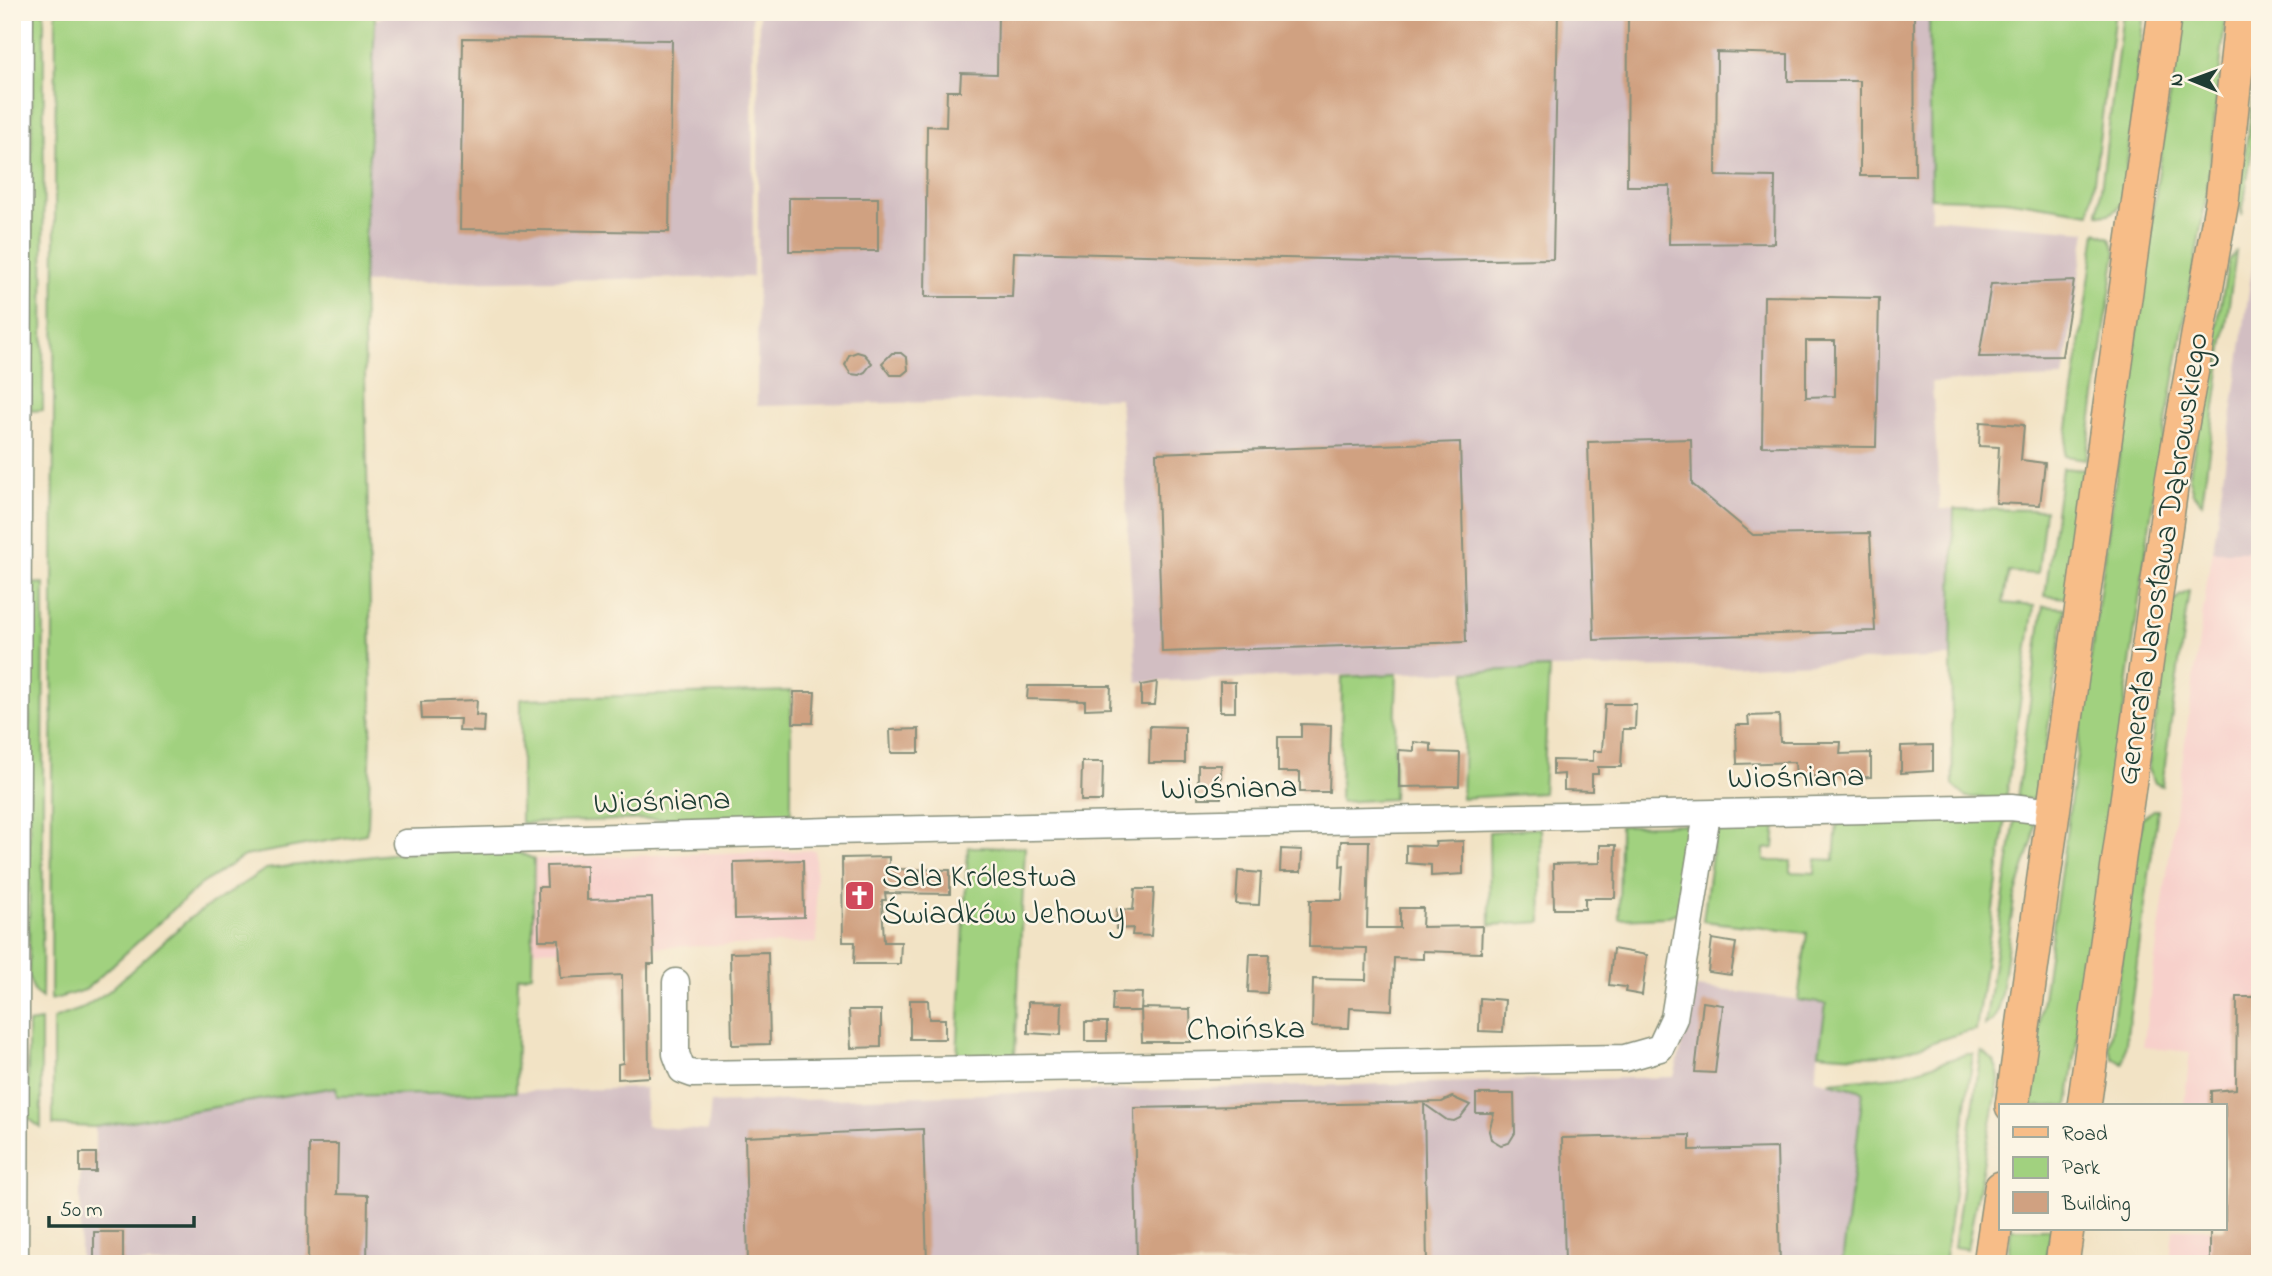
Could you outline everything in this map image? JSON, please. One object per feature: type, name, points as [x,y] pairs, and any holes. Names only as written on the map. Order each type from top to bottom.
[{"type":"main road","points":[[2012,1104],[2165,12]]},
{"type":"main road","name":"Generała Jarosława Dąbrowskiego","points":[[2084,1104],[2174,468],[2222,201],[2242,12]]},
{"type":"main road","points":[[1990,1264],[1999,1202]]},
{"type":"main road","points":[[2062,1264],[2067,1230]]},
{"type":"street","points":[[15,1264],[20,12]]},
{"type":"street","name":"Wiośniana","points":[[406,843],[830,831],[2011,807],[2054,812]]},
{"type":"street","name":"Choińska","points":[[676,982],[676,1054],[682,1070],[693,1074],[1625,1058],[1660,1048],[1674,1018],[1707,814]]},
{"type":"shaded area","points":[[392,12],[752,12],[753,277],[363,283],[375,20]]},
{"type":"shaded area","points":[[759,12],[1929,12],[1931,218],[2086,231],[2063,378],[1932,382],[1940,509],[1954,509],[1951,657],[1727,667],[1549,668],[1137,682],[1120,398],[757,406]]},
{"type":"shaded area","points":[[2260,216],[2260,551],[2213,551],[2255,246]]},
{"type":"shaded area","points":[[2213,551],[2260,551],[2260,1264],[2170,1264],[2173,1230],[2226,1230],[2226,1104],[2184,1104],[2190,1052],[2143,1047]]},
{"type":"shaded area","points":[[815,850],[817,943],[532,950],[534,859]]},
{"type":"shaded area","points":[[1696,987],[1826,1003],[1815,1079],[1863,1091],[1842,1264],[80,1264],[80,1152],[95,1152],[95,1127],[337,1086],[338,1096],[645,1088],[646,1126],[708,1131],[711,1103],[1674,1077]]},
{"type":"green space","points":[[32,12],[44,12],[43,410],[31,411]]},
{"type":"green space","points":[[56,12],[374,12],[363,283],[372,703],[366,834],[244,856],[199,886],[85,990],[51,1000]]},
{"type":"green space","points":[[1929,12],[2115,12],[2090,213],[2005,200],[1931,198]]},
{"type":"green space","points":[[2123,12],[2144,12],[2123,201],[2113,212],[2098,214]]},
{"type":"green space","points":[[2181,12],[2226,12],[2206,199],[2156,479],[2068,1104],[2028,1104]]},
{"type":"green space","points":[[2253,100],[2259,102],[2242,215],[2238,200]]},
{"type":"green space","points":[[2096,232],[2110,238],[2116,251],[2086,459],[2064,456]]},
{"type":"green space","points":[[2236,252],[2202,503],[2193,493],[2189,478],[2229,260]]},
{"type":"green space","points":[[2062,468],[2084,470],[2066,598],[2045,596]]},
{"type":"green space","points":[[1954,509],[2045,510],[2038,574],[2009,572],[2003,603],[2034,606],[2006,799],[1966,797],[1953,785],[1951,657]]},
{"type":"green space","points":[[44,583],[42,998],[34,992],[29,978],[30,584]]},
{"type":"green space","points":[[2189,591],[2162,786],[2155,783],[2148,770],[2171,606],[2179,596]]},
{"type":"green space","points":[[2043,606],[2065,608],[2038,800],[2017,798]]},
{"type":"green space","points":[[1549,668],[1543,793],[1462,798],[1466,672]]},
{"type":"green space","points":[[1397,674],[1393,799],[1340,802],[1342,677]]},
{"type":"green space","points":[[791,691],[791,815],[521,823],[521,699]]},
{"type":"green space","points":[[2158,810],[2123,1064],[2113,1059],[2109,1048],[2142,818]]},
{"type":"green space","points":[[2006,817],[1976,1030],[1892,1054],[1860,1056],[1819,1053],[1826,1004],[1798,1000],[1807,933],[1703,921],[1716,824],[1776,824],[1774,848],[1764,849],[1764,861],[1791,861],[1791,872],[1815,873],[1816,859],[1834,860],[1837,823]]},
{"type":"green space","points":[[2015,818],[2035,820],[2033,839],[2014,900],[1999,1008],[1993,1020],[1985,1026]]},
{"type":"green space","points":[[1691,824],[1697,835],[1683,911],[1665,917],[1619,919],[1620,826]]},
{"type":"green space","points":[[1540,828],[1542,922],[1490,925],[1489,832]]},
{"type":"green space","points":[[968,847],[1025,847],[1015,1054],[957,1057]]},
{"type":"green space","points":[[510,849],[534,859],[532,974],[518,977],[516,1092],[337,1096],[336,1087],[95,1127],[53,1125],[53,1019],[81,1009],[109,991],[190,918],[266,869],[399,853]]},
{"type":"green space","points":[[41,1021],[41,1128],[28,1118],[28,1023]]},
{"type":"green space","points":[[1981,1051],[1994,1064],[1999,1081],[1967,1249],[1954,1247]]},
{"type":"green space","points":[[1973,1054],[1944,1264],[1842,1264],[1863,1091],[1828,1082],[1899,1076]]},
{"type":"green space","points":[[2011,1230],[2051,1230],[2046,1264],[2007,1264]]},
{"type":"building","points":[[998,12],[1558,12],[1553,259],[1417,261],[1014,252],[1012,297],[925,297],[927,126],[946,127],[947,91],[960,91],[961,73],[997,74]]},
{"type":"building","points":[[1787,12],[1914,12],[1915,176],[1860,176],[1860,81],[1788,81],[1788,54],[1717,52],[1716,176],[1775,177],[1774,243],[1669,244],[1670,186],[1627,186],[1628,17],[1787,17]]},
{"type":"building","points":[[463,38],[672,40],[669,232],[460,229]]},
{"type":"building","points":[[789,198],[878,198],[878,251],[789,251]]},
{"type":"building","points":[[2074,281],[2062,356],[1979,357],[1991,284]]},
{"type":"building","points":[[1764,296],[1879,298],[1876,447],[1762,446]],"holes":[[[1806,341],[1835,341],[1835,396],[1806,397]]]},
{"type":"building","points":[[857,352],[864,354],[872,363],[859,375],[851,374],[845,365],[849,355]]},
{"type":"building","points":[[892,353],[901,353],[907,358],[908,370],[902,375],[891,375],[882,363]]},
{"type":"building","points":[[1980,422],[2024,425],[2021,460],[2045,463],[2040,505],[1996,503],[1999,447],[1979,446]]},
{"type":"building","points":[[1691,439],[1692,484],[1753,535],[1870,533],[1875,631],[1594,640],[1588,442]]},
{"type":"building","points":[[1460,442],[1466,642],[1162,652],[1156,453]]},
{"type":"building","points":[[1157,682],[1155,705],[1141,705],[1141,685]]},
{"type":"building","points":[[1220,682],[1235,682],[1235,712],[1220,712]]},
{"type":"building","points":[[1028,686],[1111,686],[1110,708],[1085,709],[1085,701],[1027,699]]},
{"type":"building","points":[[794,692],[815,692],[813,723],[793,723]]},
{"type":"building","points":[[477,700],[476,715],[485,716],[484,732],[459,731],[460,719],[422,719],[421,702]]},
{"type":"building","points":[[1605,704],[1636,704],[1635,729],[1623,729],[1621,767],[1598,767],[1598,774],[1592,774],[1592,791],[1564,790],[1564,774],[1553,775],[1553,760],[1593,761],[1593,751],[1602,751]]},
{"type":"building","points":[[1779,715],[1780,742],[1841,742],[1840,754],[1871,753],[1871,777],[1796,777],[1795,762],[1737,764],[1736,725],[1749,725],[1748,716]]},
{"type":"building","points":[[1301,724],[1331,725],[1329,792],[1300,792],[1300,772],[1278,772],[1278,737],[1301,737]]},
{"type":"building","points":[[1150,726],[1185,727],[1185,763],[1149,763]]},
{"type":"building","points":[[919,729],[919,753],[891,753],[890,730]]},
{"type":"building","points":[[1414,742],[1431,744],[1431,752],[1460,753],[1459,786],[1399,787],[1399,750],[1414,751]]},
{"type":"building","points":[[1933,745],[1933,771],[1901,773],[1901,746]]},
{"type":"building","points":[[1082,762],[1103,762],[1102,801],[1081,801]]},
{"type":"building","points":[[1198,765],[1221,765],[1221,798],[1198,798]]},
{"type":"building","points":[[1341,841],[1369,841],[1367,928],[1400,928],[1400,908],[1423,908],[1422,927],[1482,926],[1481,953],[1423,951],[1423,959],[1394,958],[1392,1010],[1350,1008],[1349,1028],[1312,1027],[1313,979],[1366,980],[1367,948],[1309,947],[1310,900],[1342,900],[1344,865],[1340,866]]},
{"type":"building","points":[[1463,841],[1463,874],[1431,876],[1431,865],[1406,863],[1406,845],[1436,846],[1435,842]]},
{"type":"building","points":[[1600,845],[1616,845],[1615,898],[1585,898],[1585,909],[1554,909],[1553,864],[1600,863]]},
{"type":"building","points":[[1281,849],[1302,850],[1301,872],[1280,872]]},
{"type":"building","points":[[889,857],[889,869],[950,870],[950,894],[885,893],[886,900],[882,900],[884,942],[901,942],[900,964],[854,964],[855,942],[843,942],[842,858]]},
{"type":"building","points":[[803,860],[804,917],[735,919],[734,862]]},
{"type":"building","points":[[587,865],[587,900],[652,898],[654,964],[648,964],[649,1077],[618,1079],[618,1064],[623,1063],[622,975],[561,978],[559,940],[539,940],[538,887],[547,887],[546,866]]},
{"type":"building","points":[[1238,871],[1261,873],[1259,905],[1236,904]]},
{"type":"building","points":[[1135,889],[1154,889],[1151,936],[1132,935],[1133,928],[1116,929],[1117,909],[1133,910]]},
{"type":"building","points":[[1712,939],[1736,943],[1731,975],[1708,972]]},
{"type":"building","points":[[1613,949],[1647,955],[1642,995],[1625,992],[1626,987],[1609,985]]},
{"type":"building","points":[[768,952],[770,1044],[732,1045],[730,953]]},
{"type":"building","points":[[1250,954],[1269,954],[1267,993],[1248,992]]},
{"type":"building","points":[[1113,992],[1142,993],[1141,1011],[1112,1011]]},
{"type":"building","points":[[2237,997],[2260,997],[2260,1264],[2210,1264],[2210,1230],[2226,1230],[2226,1104],[2211,1104],[2211,1091],[2236,1089]]},
{"type":"building","points":[[1480,998],[1505,1000],[1503,1032],[1479,1031]]},
{"type":"building","points":[[910,1000],[928,1000],[929,1019],[945,1019],[945,1039],[910,1039]]},
{"type":"building","points":[[1028,1002],[1062,1003],[1061,1035],[1028,1033]]},
{"type":"building","points":[[1703,1002],[1723,1005],[1715,1073],[1695,1072]]},
{"type":"building","points":[[1141,1008],[1190,1009],[1191,1042],[1142,1042]]},
{"type":"building","points":[[849,1010],[881,1010],[881,1047],[851,1048]]},
{"type":"building","points":[[1085,1022],[1107,1022],[1107,1041],[1085,1041]]},
{"type":"building","points":[[1476,1094],[1514,1094],[1515,1133],[1509,1143],[1501,1145],[1491,1139],[1489,1131],[1494,1113],[1476,1113]]},
{"type":"building","points":[[1452,1097],[1470,1105],[1460,1118],[1454,1121],[1447,1120],[1424,1104],[1427,1264],[1137,1264],[1134,1108],[1442,1102]]},
{"type":"building","points":[[923,1129],[927,1264],[748,1264],[745,1137]]},
{"type":"building","points":[[1690,1135],[1690,1150],[1777,1148],[1780,1264],[1565,1264],[1562,1138]]},
{"type":"building","points":[[309,1144],[338,1144],[337,1194],[368,1195],[367,1264],[308,1264]]},
{"type":"building","points":[[80,1153],[96,1153],[96,1172],[80,1172]]},
{"type":"building","points":[[94,1232],[123,1232],[123,1264],[94,1264]]},
{"type":"place","name":"Sala Królestwa Świadków Jehowy","points":[[859,896]]}]
